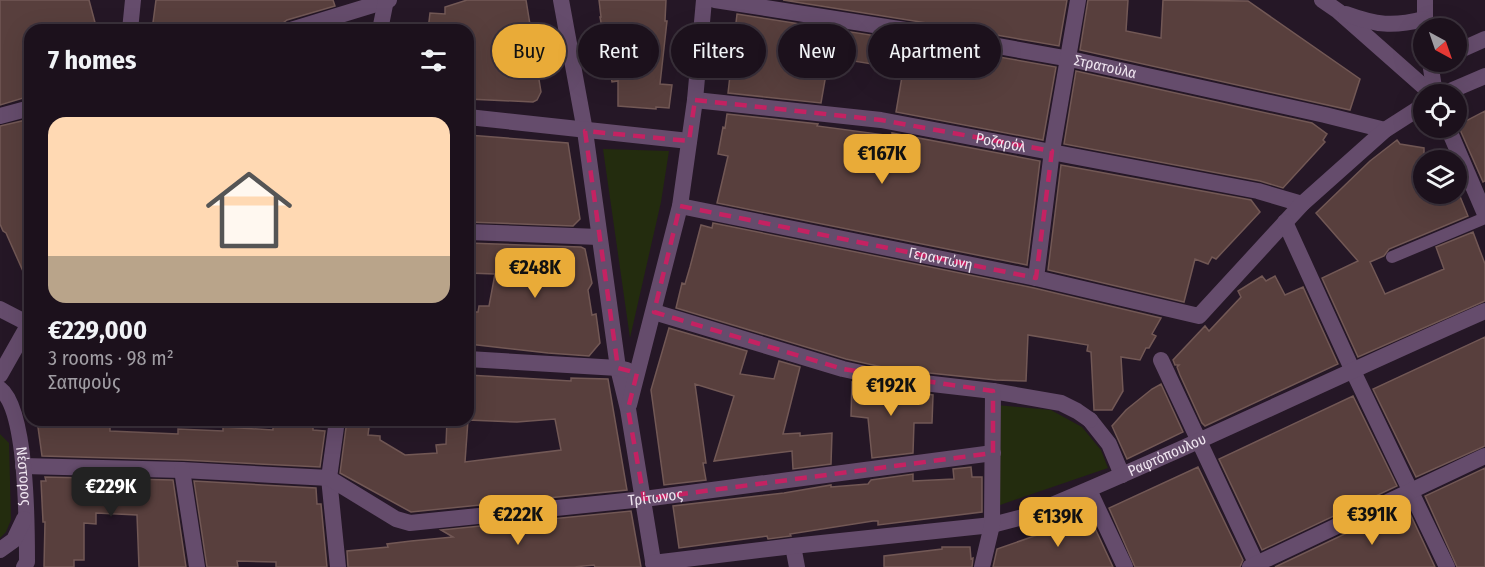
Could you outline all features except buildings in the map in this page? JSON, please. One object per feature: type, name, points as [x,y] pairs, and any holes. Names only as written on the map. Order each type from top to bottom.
[{"type":"street","points":[[131,24],[133,0]]},
{"type":"street","points":[[310,24],[387,0]]},
{"type":"street","points":[[381,24],[387,0]]},
{"type":"street","points":[[561,0],[585,131],[618,368],[628,409],[654,565]]},
{"type":"street","points":[[628,409],[680,206],[696,100],[704,0]]},
{"type":"street","name":"Στρατούλα","points":[[715,0],[931,34],[1070,59],[1385,130]]},
{"type":"street","points":[[1036,278],[1052,151],[1070,59],[1078,0]]},
{"type":"street","points":[[1322,0],[1338,11],[1422,84]]},
{"type":"street","points":[[1424,18],[1425,0]]},
{"type":"street","points":[[1338,11],[1372,23],[1413,24]]},
{"type":"street","points":[[1467,47],[1485,39]]},
{"type":"street","points":[[1466,84],[1485,76]]},
{"type":"street","name":"Ροζαρόλ","points":[[696,100],[881,120],[1258,191],[1302,204]]},
{"type":"street","points":[[0,116],[24,110]]},
{"type":"street","points":[[1413,112],[1385,130],[1285,222],[1352,369],[1448,567]]},
{"type":"street","points":[[474,118],[689,141]]},
{"type":"street","points":[[1452,138],[1485,216]]},
{"type":"street","name":"Γεραντώνη","points":[[680,206],[1036,278],[1199,316],[1285,222]]},
{"type":"street","points":[[474,232],[599,237]]},
{"type":"street","points":[[0,309],[24,320]]},
{"type":"street","name":"Ραφτόπουλου","points":[[654,565],[793,546],[992,525],[1023,518],[1198,442],[1352,369],[1485,311]]},
{"type":"street","points":[[654,312],[843,369],[889,379],[993,391],[1061,403],[1090,420],[1109,444],[1122,475]]},
{"type":"street","points":[[0,375],[24,333]]},
{"type":"street","points":[[474,358],[618,368],[637,373]]},
{"type":"street","points":[[1161,360],[1255,566],[1485,456]]},
{"type":"street","name":"Νέστορος","points":[[0,389],[6,394],[15,419],[23,466],[27,512],[27,562],[24,567]]},
{"type":"street","points":[[982,567],[992,525],[993,391]]},
{"type":"street","points":[[335,426],[329,477],[338,567]]},
{"type":"street","name":"Τρίτωνος","points":[[329,477],[396,519],[410,524],[644,498],[993,453]]},
{"type":"street","points":[[23,466],[329,477]]},
{"type":"street","points":[[182,470],[197,567]]},
{"type":"street","points":[[1089,490],[1125,567]]},
{"type":"street","points":[[0,550],[14,540],[27,512]]},
{"type":"street","points":[[793,546],[797,567]]},
{"type":"lane","points":[[1392,257],[1485,216]]},
{"type":"highlighted area","points":[[695,100],[881,120],[1052,151],[1036,278],[680,206],[654,312],[843,369],[993,391],[993,453],[644,499],[628,409],[637,373],[618,368],[585,131],[689,141]]},
{"type":"green space","points":[[603,149],[669,151],[661,202],[630,338]]},
{"type":"green space","points":[[997,405],[1051,410],[1082,427],[1101,450],[1108,468],[1000,505]]},
{"type":"green space","points":[[0,434],[9,443],[11,520],[6,532],[0,538]]}]
